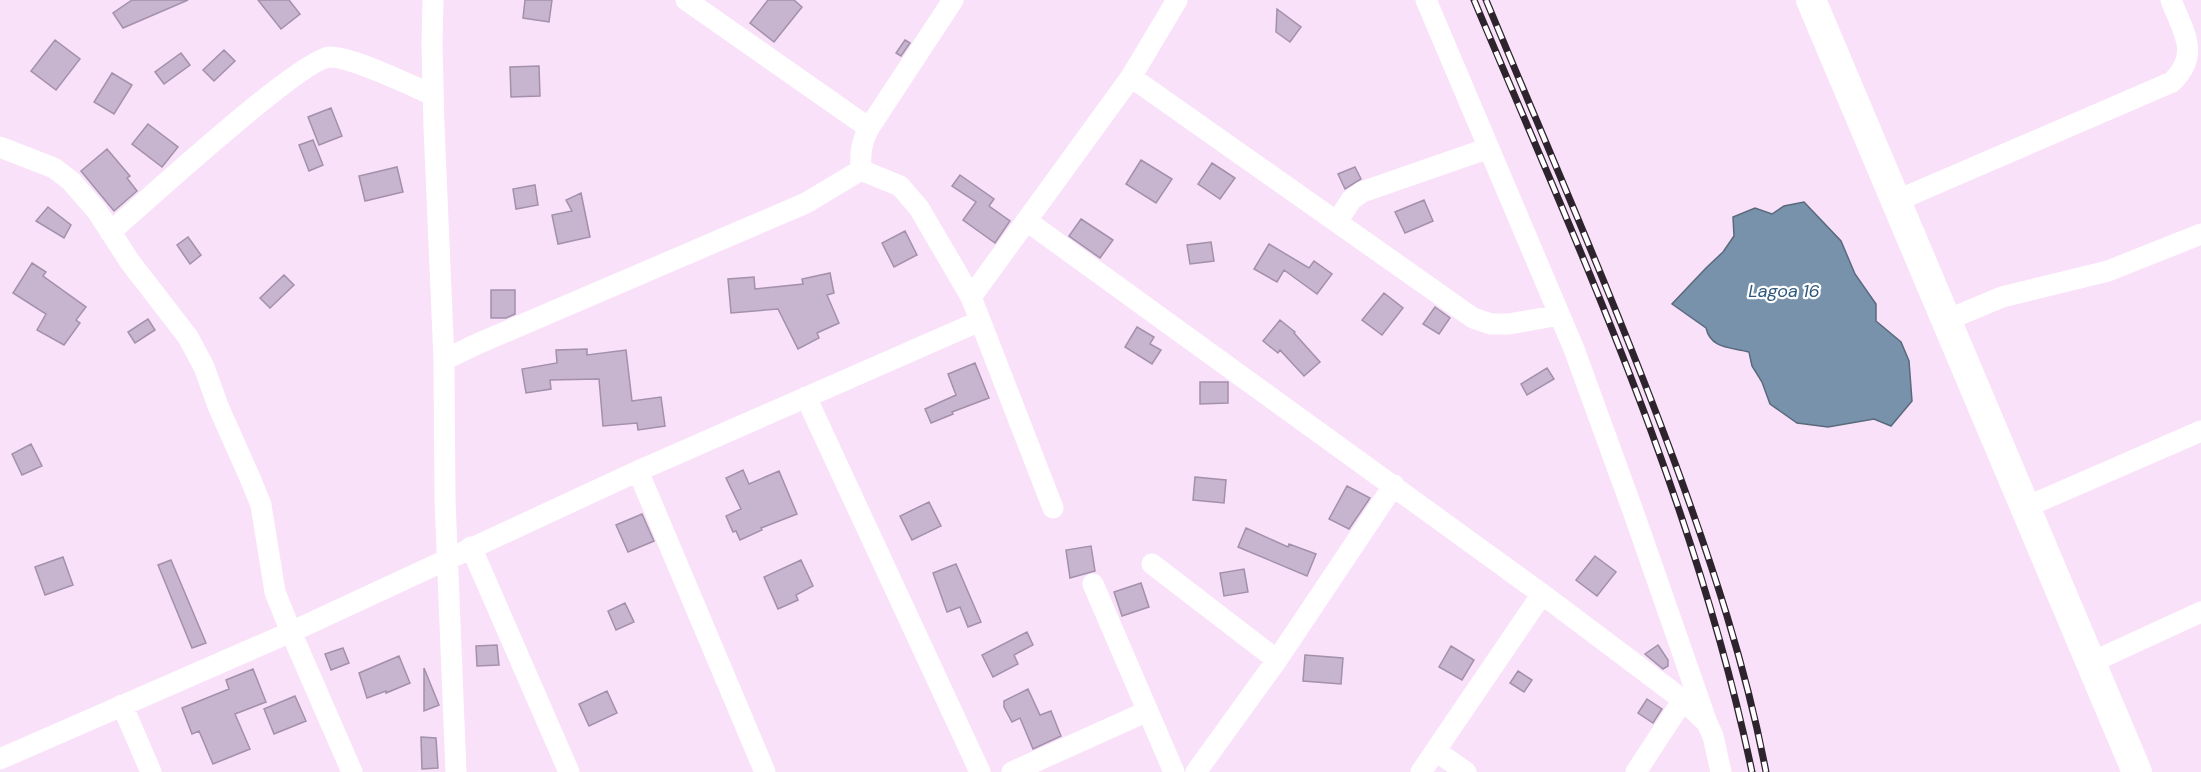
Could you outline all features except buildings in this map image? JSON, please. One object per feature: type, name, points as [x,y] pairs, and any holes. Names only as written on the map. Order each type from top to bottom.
[{"type":"street","points":[[433,0],[433,94],[444,360],[445,489],[456,772]]},
{"type":"street","points":[[686,0],[869,128]]},
{"type":"street","points":[[861,170],[862,140],[953,0]]},
{"type":"street","points":[[971,297],[1131,77],[1177,0]]},
{"type":"street","points":[[1426,0],[1560,315],[1713,735],[1721,772]]},
{"type":"street","points":[[1811,0],[2137,772]]},
{"type":"street","points":[[1896,201],[2172,82],[2187,64],[2190,48],[2171,0]]},
{"type":"street","points":[[111,232],[223,133],[320,60],[330,57],[350,61],[433,94]]},
{"type":"street","points":[[1131,77],[1473,318],[1491,324],[1509,324],[1560,315]]},
{"type":"street","points":[[0,147],[54,168],[71,181],[97,211],[130,262],[188,337],[204,367],[218,406],[261,505],[275,592],[352,772]]},
{"type":"street","points":[[1337,222],[1351,200],[1362,192],[1489,148]]},
{"type":"street","points":[[861,170],[900,186],[919,208],[971,297],[1053,508]]},
{"type":"street","points":[[444,360],[806,203],[861,170]]},
{"type":"street","points":[[1027,221],[1542,594],[1683,700],[1707,723]]},
{"type":"street","points":[[1947,320],[2002,297],[2108,271],[2201,234]]},
{"type":"street","points":[[0,759],[291,632],[638,471],[980,321]]},
{"type":"street","points":[[442,330],[473,346]]},
{"type":"street","points":[[806,397],[980,772]]},
{"type":"street","points":[[2026,507],[2201,431]]},
{"type":"street","points":[[638,471],[765,772]]},
{"type":"street","points":[[1196,772],[1277,660],[1394,485]]},
{"type":"street","points":[[471,547],[569,772]]},
{"type":"street","points":[[1152,564],[1277,660]]},
{"type":"street","points":[[1093,584],[1174,772]]},
{"type":"street","points":[[1422,772],[1542,594]]},
{"type":"street","points":[[2090,663],[2201,612]]},
{"type":"street","points":[[1636,772],[1683,700]]},
{"type":"street","points":[[122,705],[151,772]]},
{"type":"street","points":[[1012,772],[1148,711]]},
{"type":"street","points":[[1436,751],[1466,772]]},
{"type":"water","name":"Lagoa 16","points":[[1804,202],[1841,241],[1855,274],[1876,304],[1876,321],[1901,342],[1909,361],[1912,401],[1891,426],[1874,419],[1828,427],[1797,423],[1770,404],[1762,382],[1752,366],[1749,352],[1717,344],[1712,340],[1706,328],[1672,304],[1723,252],[1734,236],[1733,217],[1755,208],[1772,214],[1784,206]]},
{"type":"railway","points":[[1474,0],[1594,284],[1667,476],[1700,573],[1728,672],[1752,772]]},
{"type":"railway","points":[[1486,0],[1607,288],[1675,463],[1727,616],[1749,693],[1766,772]]}]
